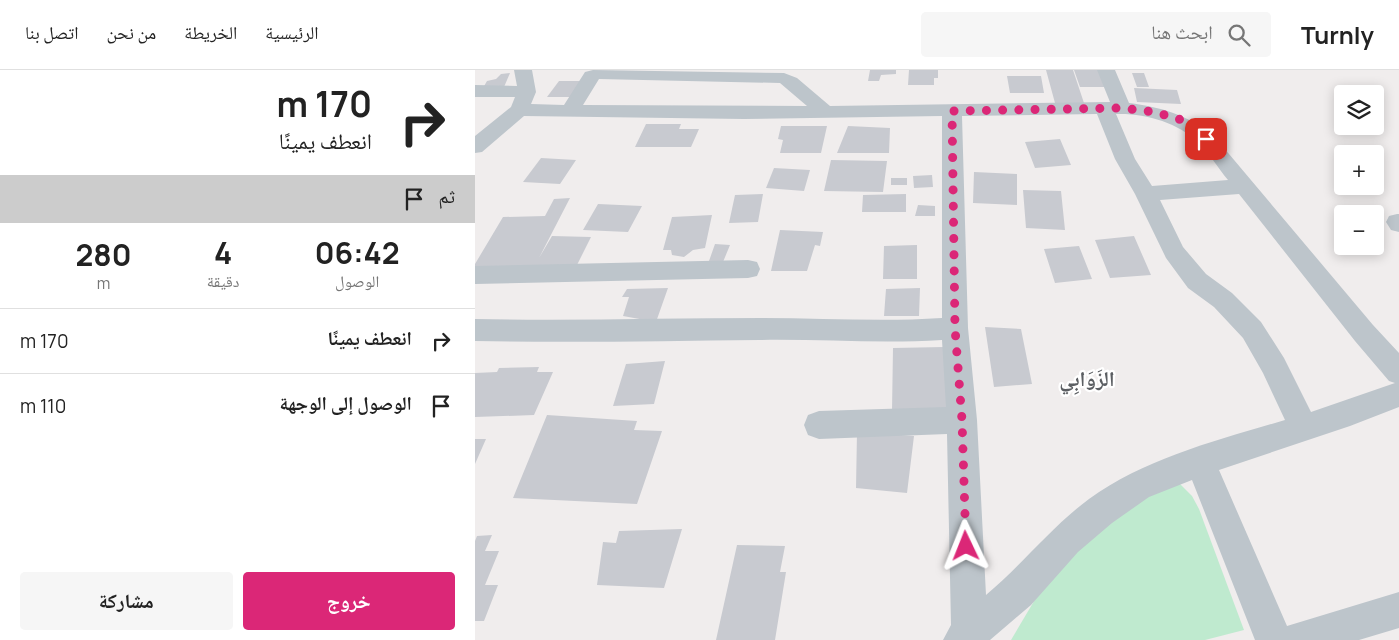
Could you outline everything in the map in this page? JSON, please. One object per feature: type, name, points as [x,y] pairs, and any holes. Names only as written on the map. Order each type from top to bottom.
[{"type":"street","points":[[475,147],[523,101],[523,70]]},
{"type":"street","points":[[1107,70],[1113,108],[1125,159],[1146,194],[1174,252],[1197,281],[1223,300],[1252,330],[1274,366],[1304,428]]},
{"type":"street","points":[[570,110],[591,76],[599,74],[784,78],[826,113]]},
{"type":"street","points":[[475,91],[570,110],[826,113],[1113,108],[1164,114],[1190,126],[1206,139],[1364,333],[1399,372]]},
{"type":"street","points":[[952,111],[955,328],[962,420],[966,636]]},
{"type":"street","points":[[1146,194],[1246,186]]},
{"type":"street","points":[[475,275],[748,269]]},
{"type":"street","points":[[475,330],[558,333],[761,329],[878,331],[955,328]]},
{"type":"street","points":[[966,636],[1018,592],[1066,540],[1100,511],[1138,486],[1200,461],[1304,428],[1399,394]]},
{"type":"street","points":[[819,425],[962,420]]},
{"type":"street","points":[[1200,461],[1274,640]]},
{"type":"street","points":[[1313,638],[1399,610]]},
{"type":"green space","points":[[1180,484],[1192,496],[1199,509],[1244,630],[1205,640],[1011,640],[1065,549],[1134,496]]},
{"type":"building","points":[[870,70],[896,70],[896,74],[881,75],[879,81],[868,81]]},
{"type":"building","points":[[909,70],[938,70],[938,78],[934,78],[934,85],[908,85]]},
{"type":"building","points":[[1046,70],[1073,70],[1084,103],[1055,103]]},
{"type":"building","points":[[1074,70],[1099,70],[1106,87],[1080,87]]},
{"type":"building","points":[[510,73],[504,87],[483,88],[487,81],[496,79],[501,74]]},
{"type":"building","points":[[1132,73],[1144,73],[1149,87],[1137,87]]},
{"type":"building","points":[[1007,76],[1041,76],[1044,93],[1010,93]]},
{"type":"building","points":[[559,81],[582,81],[571,97],[547,97]]},
{"type":"building","points":[[1134,88],[1177,90],[1181,104],[1137,102]]},
{"type":"building","points":[[646,124],[681,124],[679,129],[699,129],[691,147],[635,147]]},
{"type":"building","points":[[781,126],[827,126],[821,153],[780,153],[783,140],[778,139]]},
{"type":"building","points":[[848,126],[890,128],[889,153],[837,153]]},
{"type":"building","points":[[1060,139],[1071,165],[1035,168],[1025,142]]},
{"type":"building","points":[[541,158],[576,160],[560,184],[523,182]]},
{"type":"building","points":[[831,160],[887,161],[883,192],[824,191]]},
{"type":"building","points":[[774,168],[810,170],[804,191],[766,188]]},
{"type":"building","points":[[974,172],[1017,174],[1017,205],[973,203]]},
{"type":"building","points":[[932,175],[933,187],[914,188],[913,176]]},
{"type":"building","points":[[891,178],[907,178],[907,185],[891,185]]},
{"type":"building","points":[[1023,190],[1061,191],[1065,230],[1026,228]]},
{"type":"building","points":[[763,194],[758,222],[729,223],[735,195]]},
{"type":"building","points":[[906,194],[906,212],[862,212],[863,195]]},
{"type":"building","points":[[570,198],[539,258],[552,236],[591,237],[575,269],[475,270],[475,264],[503,217],[545,216],[554,199]]},
{"type":"building","points":[[598,204],[642,206],[628,232],[583,230]]},
{"type":"building","points":[[918,205],[935,206],[935,216],[915,216]]},
{"type":"building","points":[[712,215],[705,248],[693,250],[684,257],[672,255],[671,250],[663,250],[672,217]]},
{"type":"building","points":[[780,230],[823,232],[820,246],[815,245],[807,271],[771,271]]},
{"type":"building","points":[[1134,236],[1151,275],[1110,278],[1095,240]]},
{"type":"building","points":[[715,244],[730,245],[723,262],[709,261]]},
{"type":"building","points":[[917,245],[917,279],[883,279],[884,246]]},
{"type":"building","points":[[1079,246],[1092,279],[1055,283],[1044,249]]},
{"type":"building","points":[[668,288],[656,322],[623,316],[629,297],[622,297],[627,289]]},
{"type":"building","points":[[920,288],[919,316],[884,316],[886,289]]},
{"type":"building","points":[[985,327],[1021,329],[1032,384],[994,387]]},
{"type":"building","points":[[944,347],[947,410],[892,411],[893,348]]},
{"type":"building","points":[[665,361],[654,404],[613,406],[626,364]]},
{"type":"building","points":[[539,367],[537,372],[553,372],[534,415],[475,417],[475,373],[497,372],[499,368]]},
{"type":"building","points":[[547,415],[637,421],[634,430],[662,431],[637,504],[513,498]]},
{"type":"building","points":[[857,432],[914,436],[907,493],[856,488]]},
{"type":"building","points":[[475,439],[486,439],[475,464]]},
{"type":"building","points":[[682,529],[664,588],[597,585],[603,542],[616,543],[619,531]]},
{"type":"building","points":[[492,535],[485,551],[499,551],[485,585],[498,585],[484,621],[475,621],[475,541],[477,536]]},
{"type":"building","points":[[737,545],[785,546],[780,572],[786,572],[775,640],[716,640]]},
{"type":"district","name":"الزَوَابِي","points":[[1087,379]]},
{"type":"route","points":[[966,546],[962,420],[955,328],[952,111],[1095,108],[1144,110],[1179,119],[1206,139]]}]
